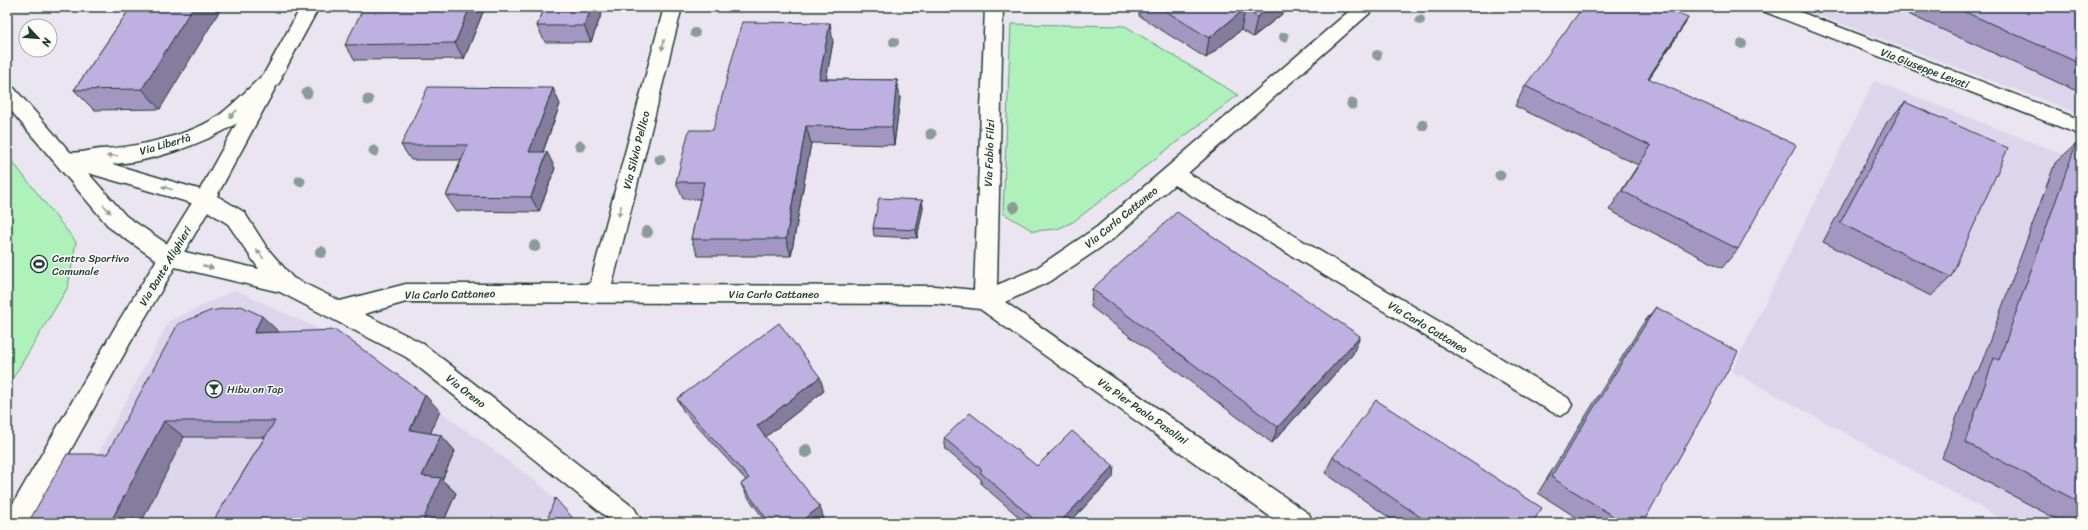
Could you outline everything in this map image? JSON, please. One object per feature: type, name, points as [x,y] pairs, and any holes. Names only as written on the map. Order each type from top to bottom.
[{"type":"street","name":"Via Dante Alighieri","points":[[16,523],[125,331],[205,199],[310,7]]},
{"type":"street","name":"Via Silvio Pellico","points":[[599,293],[673,7]]},
{"type":"street","name":"Via Fabio Filzi","points":[[985,300],[994,7]]},
{"type":"street","name":"Via Carlo Cattaneo","points":[[339,311],[406,293],[935,295],[985,300],[1043,275],[1105,233],[1366,7]]},
{"type":"street","name":"Via Giuseppe Levati","points":[[1768,7],[2081,128]]},
{"type":"street","name":"Via Libertà","points":[[63,158],[125,156],[189,139],[228,119],[272,78]]},
{"type":"street","points":[[7,93],[118,222],[170,258]]},
{"type":"street","points":[[63,158],[205,199]]},
{"type":"street","name":"Via Carlo Cattaneo","points":[[1172,174],[1560,405]]},
{"type":"street","name":"Via Oreno","points":[[205,199],[236,218],[259,254],[285,284]]},
{"type":"street","name":"Via Oreno","points":[[170,258],[285,284],[414,350],[625,516],[630,523]]},
{"type":"street","name":"Via Pier Paolo Pasolini","points":[[985,300],[1300,523]]},
{"type":"shaded area","points":[[1815,7],[2081,7],[2081,114],[1810,12]]},
{"type":"shaded area","points":[[1874,81],[2081,161],[2081,523],[2009,523],[1732,371]]},
{"type":"shaded area","points":[[235,290],[340,339],[541,485],[576,523],[61,523],[169,321]]},
{"type":"green space","points":[[1011,24],[1125,26],[1238,95],[1073,222],[1057,229],[1033,231],[1003,213]]},
{"type":"green space","name":"Centro Sportivo Comunale","points":[[7,155],[76,242],[68,287],[7,388]]},
{"type":"building","points":[[131,7],[193,7],[142,89],[74,90]]},
{"type":"building","points":[[364,7],[470,7],[455,43],[345,45]]},
{"type":"building","points":[[545,7],[592,7],[584,26],[537,26]]},
{"type":"building","points":[[1159,7],[1270,7],[1257,17],[1245,9],[1209,38]]},
{"type":"building","points":[[1583,7],[1663,7],[1688,18],[1648,78],[1796,145],[1738,249],[1622,191],[1651,146],[1525,86]]},
{"type":"building","points":[[1954,7],[2081,7],[2081,64]]},
{"type":"building","points":[[742,22],[830,23],[819,79],[897,80],[892,127],[806,126],[786,239],[691,239],[704,182],[676,182],[689,130],[713,130]]},
{"type":"building","points":[[428,87],[553,88],[529,152],[547,152],[531,197],[446,196],[468,145],[401,145]]},
{"type":"building","points":[[1905,102],[2008,148],[1951,277],[1840,223]]},
{"type":"building","points":[[2076,144],[2081,146],[2081,503],[1965,442],[1994,358],[1999,360]]},
{"type":"building","points":[[879,198],[922,200],[916,230],[873,228]]},
{"type":"building","points":[[1177,212],[1360,336],[1278,427],[1092,289]]},
{"type":"building","points":[[241,306],[262,316],[254,333],[336,330],[425,395],[410,430],[441,435],[422,476],[441,478],[422,523],[212,523],[275,421],[164,421],[110,523],[28,523],[67,454],[107,454],[178,324],[210,311]]},
{"type":"building","points":[[1656,307],[1738,352],[1643,523],[1624,523],[1551,477]]},
{"type":"building","points":[[779,323],[820,377],[757,426],[820,507],[798,523],[770,523],[741,484],[749,478],[677,399]]},
{"type":"building","points":[[1376,400],[1542,508],[1532,523],[1429,523],[1333,457]]},
{"type":"building","points":[[970,413],[1037,466],[1072,431],[1114,466],[1059,523],[1038,523],[980,472],[982,470],[944,438]]},
{"type":"building","points":[[555,498],[577,523],[546,523]]},
{"type":"place","name":"Centro Sportivo Comunale","points":[[39,264]]},
{"type":"place","name":"Hibu on Tap","points":[[214,389]]}]
